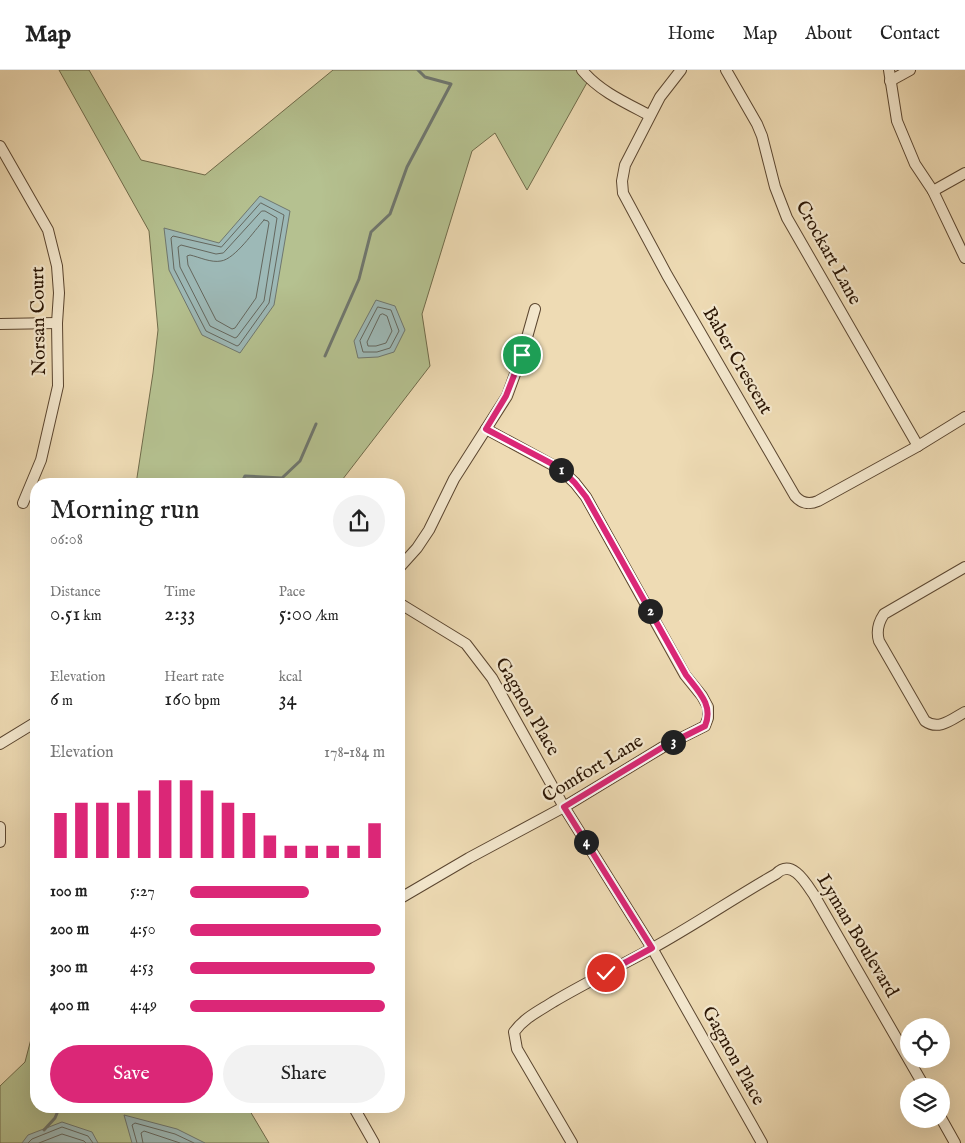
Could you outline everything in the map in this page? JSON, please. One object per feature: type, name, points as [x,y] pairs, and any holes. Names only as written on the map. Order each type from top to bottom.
[{"type":"street","points":[[582,70],[589,79],[608,92],[649,115]]},
{"type":"street","name":"Baber Crescent","points":[[681,70],[649,115],[624,169],[622,184],[626,200],[667,275],[796,497],[804,503],[815,502],[918,446],[965,417]]},
{"type":"street","name":"Crockart Lane","points":[[726,70],[762,136],[775,187],[787,218],[918,446]]},
{"type":"street","points":[[889,70],[897,122],[916,164],[933,191],[965,258]]},
{"type":"street","points":[[890,81],[910,70]]},
{"type":"street","name":"Norsan Court","points":[[0,146],[48,230],[57,266],[59,293],[57,322],[58,386],[42,460],[34,478]]},
{"type":"street","points":[[933,191],[965,173]]},
{"type":"street","points":[[405,561],[429,530],[454,479],[506,396],[522,355],[535,309]]},
{"type":"street","points":[[0,324],[57,322]]},
{"type":"street","name":"Comfort Lane","points":[[405,895],[469,858],[564,807],[663,747],[705,726],[708,718],[708,706],[686,675],[586,497],[560,468],[486,429]]},
{"type":"street","name":"Norsan Court","points":[[23,503],[30,487]]},
{"type":"street","points":[[965,566],[884,614],[879,622],[878,632],[879,641],[925,721],[932,725],[941,725],[965,712]]},
{"type":"street","name":"Gagnon Place","points":[[405,607],[466,644],[492,678],[564,807],[652,948],[762,1143]]},
{"type":"street","points":[[0,744],[30,726]]},
{"type":"street","points":[[0,827],[0,842]]},
{"type":"street","name":"Lyman Boulevard","points":[[571,1143],[517,1049],[514,1032],[532,1014],[652,948],[780,870],[785,869],[800,874],[814,895],[919,1078]]},
{"type":"street","points":[[357,1113],[374,1143]]},
{"type":"street","points":[[947,1128],[955,1143]]},
{"type":"green space","points":[[59,70],[89,70],[141,160],[205,175],[333,70],[581,70],[589,79],[527,190],[495,133],[472,151],[422,314],[430,366],[344,478],[137,478],[158,330],[149,231]]},
{"type":"green space","points":[[30,1043],[30,1113],[251,1113],[269,1143],[0,1143],[0,1086],[25,1062]]},
{"type":"water","points":[[260,196],[290,211],[274,305],[240,353],[202,335],[169,270],[164,228],[219,243]]},
{"type":"water","points":[[376,300],[395,306],[405,330],[394,352],[378,357],[358,358],[354,341]]},
{"type":"water","points":[[124,1115],[177,1129],[205,1143],[132,1143]]},
{"type":"water","points":[[62,1122],[92,1132],[98,1143],[22,1143],[28,1135]]},
{"type":"waterway","points":[[325,356],[359,279],[371,232],[390,214],[407,167],[451,84],[425,77],[418,70]]},
{"type":"waterway","points":[[282,478],[300,461],[316,424]]},
{"type":"waterway","points":[[244,478],[245,476],[282,478]]},
{"type":"waterway","points":[[44,1130],[57,1113]]},
{"type":"route","points":[[522,355],[506,396],[486,429],[560,468],[575,483],[586,497],[686,675],[708,706],[708,718],[705,726],[663,747],[564,807],[652,948],[606,973]]}]
